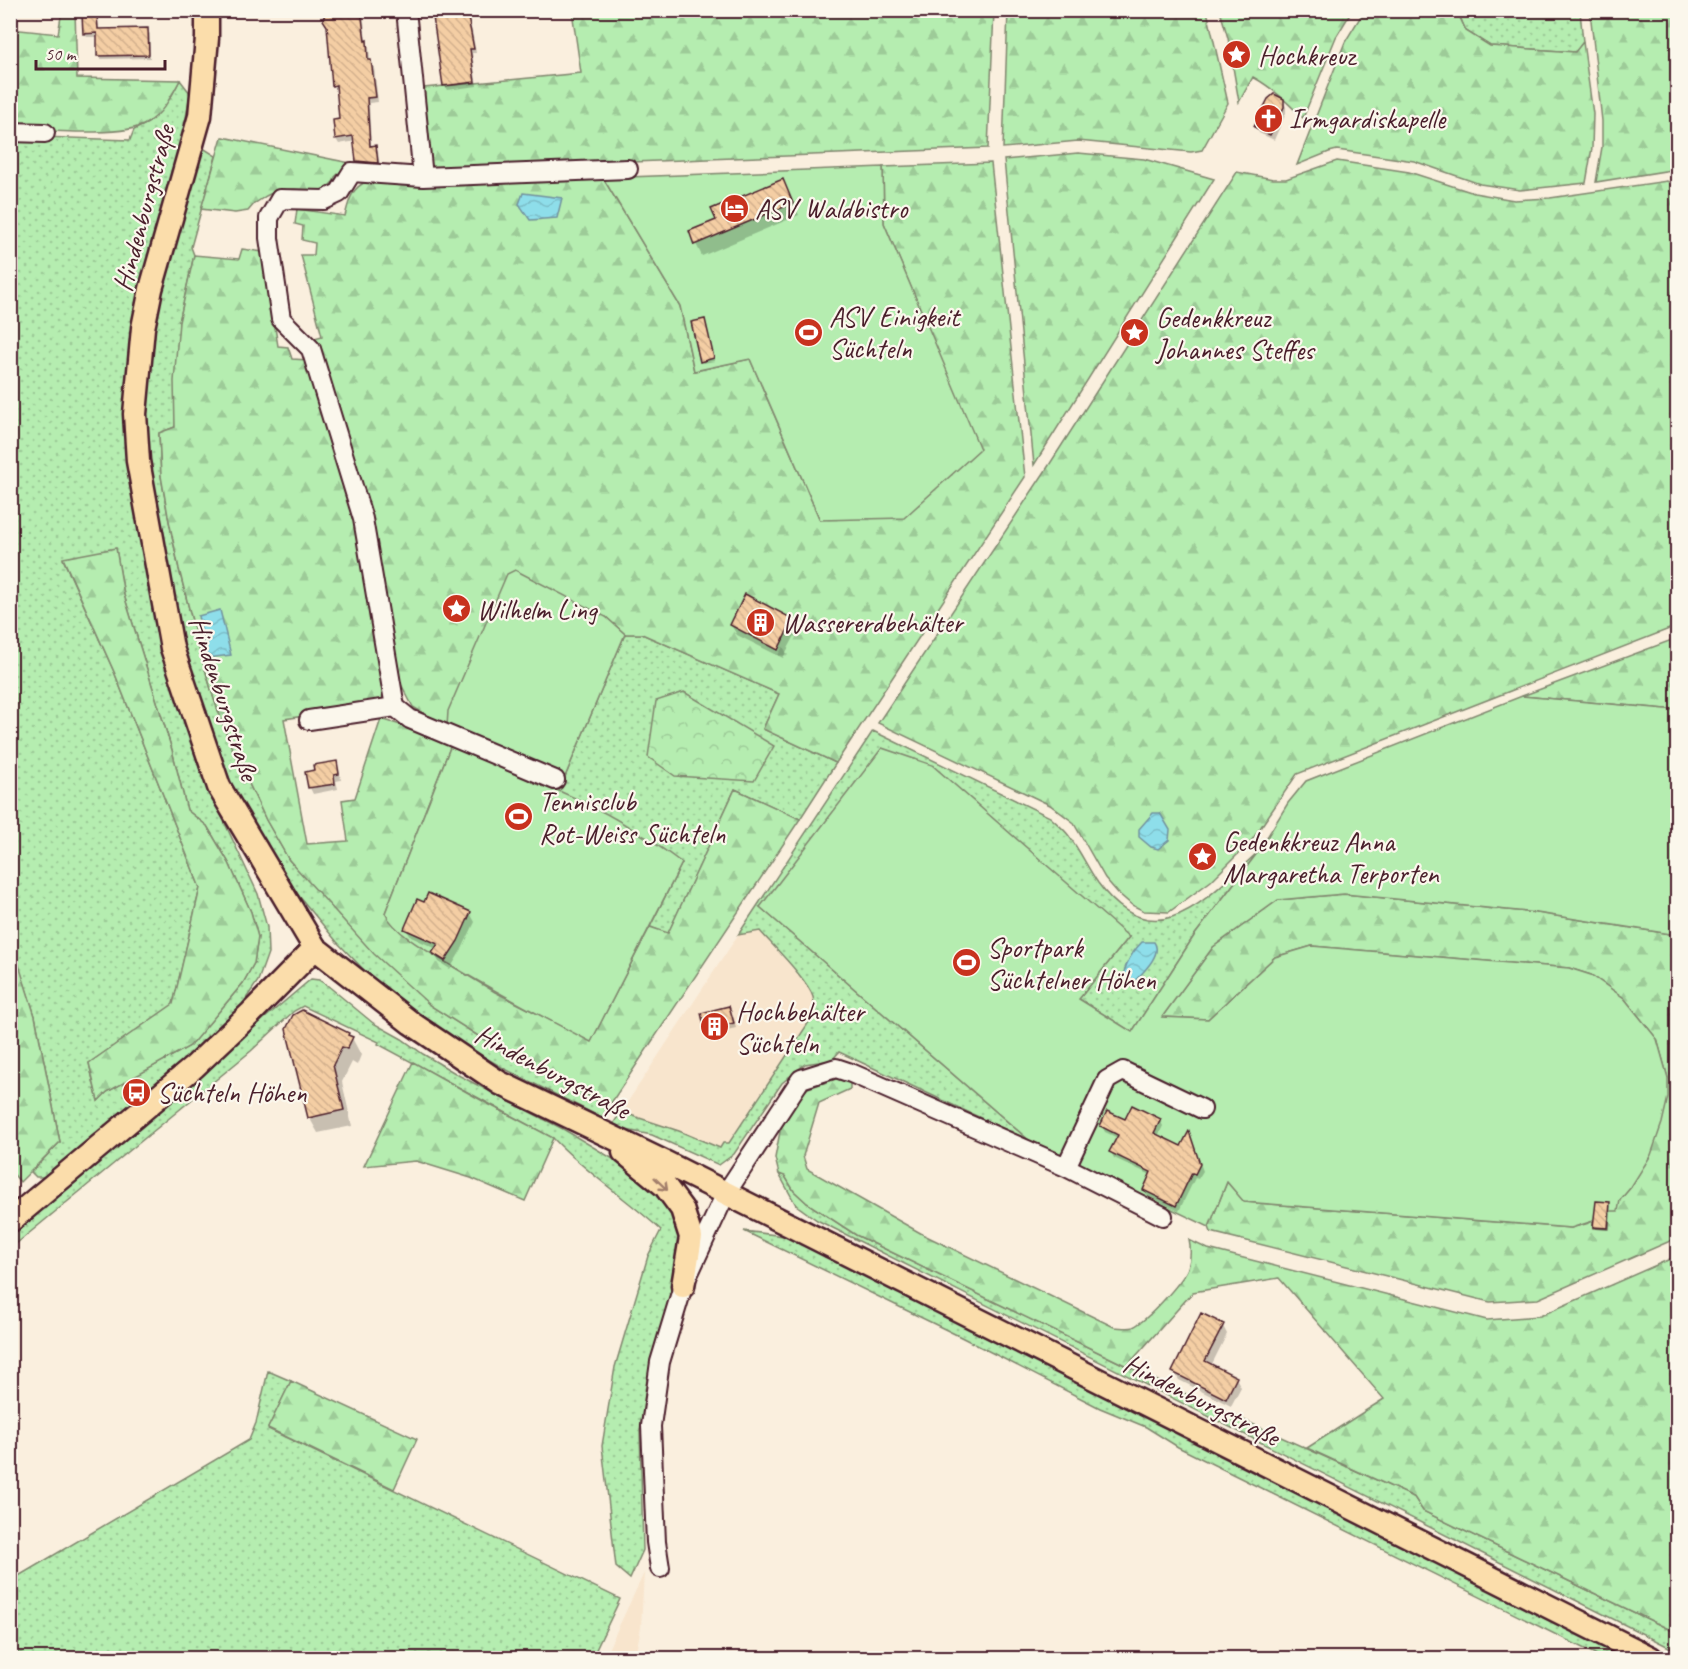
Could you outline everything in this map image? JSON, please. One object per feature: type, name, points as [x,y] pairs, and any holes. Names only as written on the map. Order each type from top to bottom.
[{"type":"main road","name":"Hindenburgstraße","points":[[207,10],[207,47],[200,116],[151,289],[143,328],[135,414],[138,461],[172,648],[219,787],[315,948],[411,1023],[500,1083],[726,1193],[1651,1659]]},
{"type":"main road","points":[[10,1221],[194,1067],[315,948]]},
{"type":"main road","points":[[600,1132],[664,1186],[682,1209],[691,1237],[683,1286]]},
{"type":"street","points":[[406,10],[423,177]]},
{"type":"street","points":[[10,132],[45,133]]},
{"type":"street","points":[[555,780],[410,719],[394,707],[363,519],[311,348],[281,319],[269,238],[269,218],[280,199],[324,200],[339,193],[352,172],[423,177],[628,169]]},
{"type":"street","points":[[309,720],[394,707]]},
{"type":"street","points":[[660,1568],[655,1531],[651,1426],[660,1362],[683,1286],[726,1193],[801,1079],[836,1068],[1066,1167],[1163,1216]]},
{"type":"street","points":[[1066,1167],[1107,1080],[1123,1071],[1202,1109]]},
{"type":"shaded area","points":[[760,931],[805,982],[813,995],[815,1005],[813,1016],[729,1143],[720,1148],[679,1131],[621,1112],[738,935]]},
{"type":"shaded area","points":[[644,1573],[641,1627],[635,1658],[604,1658]]},
{"type":"green space","points":[[1457,10],[1580,11],[1583,42],[1576,52],[1490,46],[1466,31]]},
{"type":"green space","points":[[62,11],[75,11],[77,78],[180,80],[158,115],[136,128],[102,132],[11,129],[11,29],[58,34]]},
{"type":"green space","points":[[572,11],[994,11],[988,148],[431,170],[424,88],[581,73]]},
{"type":"green space","points":[[1008,11],[1207,11],[1228,103],[1202,150],[1191,152],[1078,141],[1003,148]]},
{"type":"green space","points":[[1220,11],[1352,11],[1336,37],[1303,118],[1273,91],[1253,77],[1239,102],[1228,38]]},
{"type":"green space","points":[[1364,11],[1457,11],[1466,31],[1490,46],[1575,52],[1583,42],[1593,114],[1592,148],[1586,183],[1520,190],[1480,184],[1414,161],[1337,150],[1297,165],[1345,42]]},
{"type":"green space","points":[[1590,11],[1677,11],[1677,169],[1596,182],[1602,147],[1602,121]]},
{"type":"green space","points":[[180,80],[190,93],[184,130],[135,323],[127,419],[134,508],[164,647],[200,770],[258,894],[267,927],[268,953],[258,981],[239,1009],[208,1043],[46,1177],[36,1177],[31,1172],[60,1142],[35,1016],[10,940],[10,136],[130,140],[134,130],[148,123],[172,95]],"holes":[[[116,549],[124,595],[172,750],[187,810],[207,826],[229,863],[251,912],[258,937],[254,963],[243,983],[190,1046],[107,1092],[98,1101],[89,1063],[173,1005],[200,888],[115,674],[63,559]]]},
{"type":"green space","points":[[222,137],[350,163],[325,190],[276,191],[254,204],[248,211],[235,213],[201,209]]},
{"type":"green space","points":[[200,146],[216,156],[191,247],[194,255],[179,322],[175,427],[159,433],[161,476],[179,569],[200,652],[229,741],[266,820],[289,860],[431,1006],[510,1056],[609,1106],[602,1118],[505,1069],[455,1040],[415,1014],[367,973],[337,942],[294,890],[260,840],[216,748],[182,639],[152,508],[145,395],[155,315]]},
{"type":"green space","points":[[1078,153],[1144,159],[1214,179],[1034,465],[1004,160]]},
{"type":"green space","points":[[1337,161],[1409,172],[1474,193],[1514,200],[1550,198],[1667,181],[1674,186],[1678,263],[1677,626],[1297,774],[1252,840],[1211,881],[1169,912],[1144,911],[1132,905],[1118,893],[1105,878],[1073,822],[1050,805],[878,723],[1044,473],[1237,172],[1273,179],[1286,179]]},
{"type":"green space","points":[[991,163],[1025,477],[836,763],[763,729],[779,694],[642,634],[625,634],[606,617],[447,727],[413,707],[393,662],[311,339],[322,336],[301,255],[314,255],[315,243],[302,240],[303,226],[295,224],[297,209],[345,216],[355,190],[368,181],[603,178],[680,306],[694,371],[750,359],[820,520],[979,449],[884,223],[883,167]]},
{"type":"green space","name":"ASV Einigkeit Süchteln","points":[[883,167],[884,223],[980,449],[904,518],[820,520],[750,359],[694,371],[680,306],[603,178]]},
{"type":"green space","points":[[242,249],[263,252],[278,346],[288,347],[292,359],[308,360],[344,472],[370,582],[384,697],[375,706],[284,719],[307,844],[348,841],[342,800],[355,798],[381,719],[414,729],[451,745],[385,913],[432,954],[495,992],[591,1041],[650,927],[668,933],[735,789],[800,819],[609,1106],[510,1056],[431,1006],[374,954],[289,860],[266,820],[229,741],[200,652],[179,569],[161,476],[159,433],[175,427],[174,381],[179,322],[194,255],[239,259]]},
{"type":"green space","points":[[116,548],[124,595],[172,750],[187,810],[207,826],[229,863],[251,912],[258,937],[254,963],[243,983],[190,1046],[107,1092],[98,1101],[89,1063],[173,1004],[200,888],[115,674],[63,558]]},
{"type":"green space","name":"Tennisclub Rot-Weiss Süchteln","points":[[515,570],[606,617],[625,634],[559,791],[623,823],[682,863],[591,1042],[501,994],[423,948],[396,928],[385,913],[451,745],[447,727],[448,711],[507,574]]},
{"type":"green space","points":[[625,634],[642,634],[779,694],[763,729],[836,763],[800,819],[735,789],[668,934],[650,927],[682,863],[559,791]]},
{"type":"green space","points":[[1677,638],[1677,710],[1522,696]]},
{"type":"green space","points":[[684,692],[774,746],[754,781],[675,776],[648,757],[656,701]]},
{"type":"green space","name":"Sportpark Süchtelner Höhen","points":[[1522,696],[1677,710],[1677,935],[1537,913],[1344,894],[1278,900],[1213,947],[1162,1017],[1208,1019],[1275,957],[1312,946],[1569,968],[1591,975],[1624,998],[1657,1039],[1668,1078],[1668,1097],[1651,1155],[1620,1200],[1618,1211],[1610,1211],[1609,1229],[1593,1228],[1593,1221],[1571,1228],[1244,1202],[1227,1182],[1209,1227],[1030,1141],[760,907],[882,748],[932,765],[1129,937],[1079,999],[1132,1032],[1194,936],[1258,852],[1288,803],[1306,781]]},
{"type":"green space","points":[[873,731],[1050,817],[1069,836],[1098,883],[1119,906],[1140,917],[1160,919],[1181,914],[1220,887],[1258,852],[1194,936],[1132,1032],[1079,999],[1129,937],[760,907],[1030,1141],[839,1052],[832,1060],[805,1064],[782,1083],[734,1154],[719,1165],[652,1135],[621,1129],[613,1124],[621,1112],[679,1131],[720,1148],[723,1143],[729,1143],[813,1016],[814,1007],[810,990],[790,963],[760,931],[738,935]]},
{"type":"green space","points":[[1344,894],[1537,913],[1677,935],[1677,1238],[1538,1299],[1490,1302],[1211,1232],[1209,1227],[1227,1182],[1245,1202],[1571,1228],[1589,1223],[1610,1211],[1631,1187],[1668,1078],[1657,1039],[1624,998],[1591,975],[1569,968],[1312,946],[1275,957],[1208,1019],[1162,1017],[1213,947],[1278,900]]},
{"type":"green space","points":[[11,940],[35,1016],[60,1142],[20,1182],[10,1170]]},
{"type":"green space","points":[[311,979],[319,980],[327,985],[373,1023],[423,1054],[460,1076],[563,1129],[645,1178],[680,1223],[682,1263],[647,1379],[640,1430],[643,1550],[630,1579],[616,1567],[602,1446],[615,1367],[648,1256],[661,1230],[578,1162],[553,1138],[378,1044],[379,1042],[303,1006],[294,1011],[251,1051],[11,1248],[11,1233]]},
{"type":"green space","points":[[413,1062],[553,1138],[525,1201],[471,1178],[416,1161],[364,1166]]},
{"type":"green space","points":[[839,1078],[850,1082],[850,1089],[819,1103],[803,1156],[807,1169],[924,1235],[1114,1327],[1133,1327],[1172,1291],[1188,1268],[1189,1240],[1208,1249],[1487,1320],[1540,1316],[1677,1256],[1677,1633],[1423,1511],[1414,1497],[1307,1448],[1384,1399],[1279,1278],[1193,1292],[1127,1366],[856,1235],[807,1203],[794,1191],[785,1176],[779,1174],[775,1158],[781,1126],[799,1097],[808,1088]]},
{"type":"green space","points":[[779,1174],[785,1176],[794,1191],[807,1203],[856,1235],[1166,1385],[1414,1497],[1423,1511],[1677,1633],[1677,1651],[817,1220],[796,1205]]},
{"type":"green space","points":[[744,1231],[784,1236],[857,1271],[1628,1658],[1603,1658],[1178,1447],[1146,1427],[1100,1408]]},
{"type":"green space","points":[[268,1371],[291,1381],[268,1429],[620,1599],[592,1658],[29,1658],[11,1650],[10,1581],[249,1440],[256,1423]]},
{"type":"green space","points":[[291,1381],[417,1439],[394,1489],[268,1428]]},
{"type":"water","points":[[523,193],[562,198],[557,218],[530,220],[519,204]]},
{"type":"water","points":[[220,610],[231,655],[207,658],[198,616]]},
{"type":"water","points":[[1153,813],[1160,813],[1170,830],[1169,840],[1158,849],[1151,847],[1139,837],[1139,829]]},
{"type":"water","points":[[1142,942],[1154,942],[1156,953],[1149,965],[1130,986],[1124,977],[1124,971]]},
{"type":"building","points":[[326,10],[361,10],[376,97],[367,98],[370,146],[376,145],[378,163],[356,161],[353,136],[335,139],[333,120],[339,119],[336,85],[332,86],[327,26],[323,20]]},
{"type":"building","points":[[432,10],[462,10],[463,18],[468,17],[474,49],[470,49],[475,82],[443,86]]},
{"type":"building","points":[[82,15],[97,15],[98,29],[148,28],[149,55],[97,56],[97,33],[83,34]]},
{"type":"building","name":"Irmgardiskapelle","points":[[1274,94],[1284,99],[1284,107],[1270,135],[1254,127],[1268,99]]},
{"type":"building","points":[[783,179],[793,203],[694,245],[689,231],[716,220],[711,209]]},
{"type":"building","points":[[705,319],[714,358],[700,362],[691,322]]},
{"type":"building","name":"Wassererdbehälter","points":[[745,594],[793,619],[778,650],[730,625]]},
{"type":"building","points":[[337,761],[339,774],[334,775],[335,784],[308,788],[305,772],[314,770],[313,765]]},
{"type":"building","points":[[428,893],[471,912],[458,941],[445,961],[432,953],[438,944],[404,929],[417,899],[424,902]]},
{"type":"building","name":"Hochbehälter Süchteln","points":[[729,1006],[734,1023],[725,1025],[726,1028],[722,1030],[706,1034],[701,1013]]},
{"type":"building","points":[[302,1010],[353,1037],[347,1049],[342,1047],[333,1065],[344,1110],[308,1118],[286,1029],[293,1015]]},
{"type":"building","points":[[1132,1105],[1161,1119],[1154,1133],[1181,1146],[1189,1131],[1200,1164],[1195,1174],[1192,1173],[1176,1206],[1143,1190],[1151,1172],[1109,1152],[1118,1135],[1100,1126],[1107,1111],[1125,1119]]},
{"type":"building","points":[[1596,1201],[1610,1202],[1608,1228],[1593,1227]]},
{"type":"building","points":[[1201,1313],[1224,1324],[1205,1361],[1237,1377],[1226,1399],[1172,1372]]},
{"type":"place","name":"Hochkreuz","points":[[1237,55]]},
{"type":"place","name":"Irmgardiskapelle","points":[[1268,118]]},
{"type":"place","name":"ASV Waldbistro","points":[[734,208]]},
{"type":"place","name":"ASV Einigkeit Süchteln","points":[[808,332]]},
{"type":"place","name":"Gedenkkreuz Johannes Steffes","points":[[1135,333]]},
{"type":"place","name":"Wilhelm Ling","points":[[456,609]]},
{"type":"place","name":"Wassererdbehälter","points":[[761,622]]},
{"type":"place","name":"Tennisclub Rot-Weiss Süchteln","points":[[518,817]]},
{"type":"place","name":"Gedenkkreuz Anna Margaretha Terporten","points":[[1202,857]]},
{"type":"place","name":"Sportpark Süchtelner Höhen","points":[[966,963]]},
{"type":"place","name":"Hochbehälter Süchteln","points":[[715,1027]]},
{"type":"place","name":"Süchteln Höhen","points":[[136,1092]]}]
